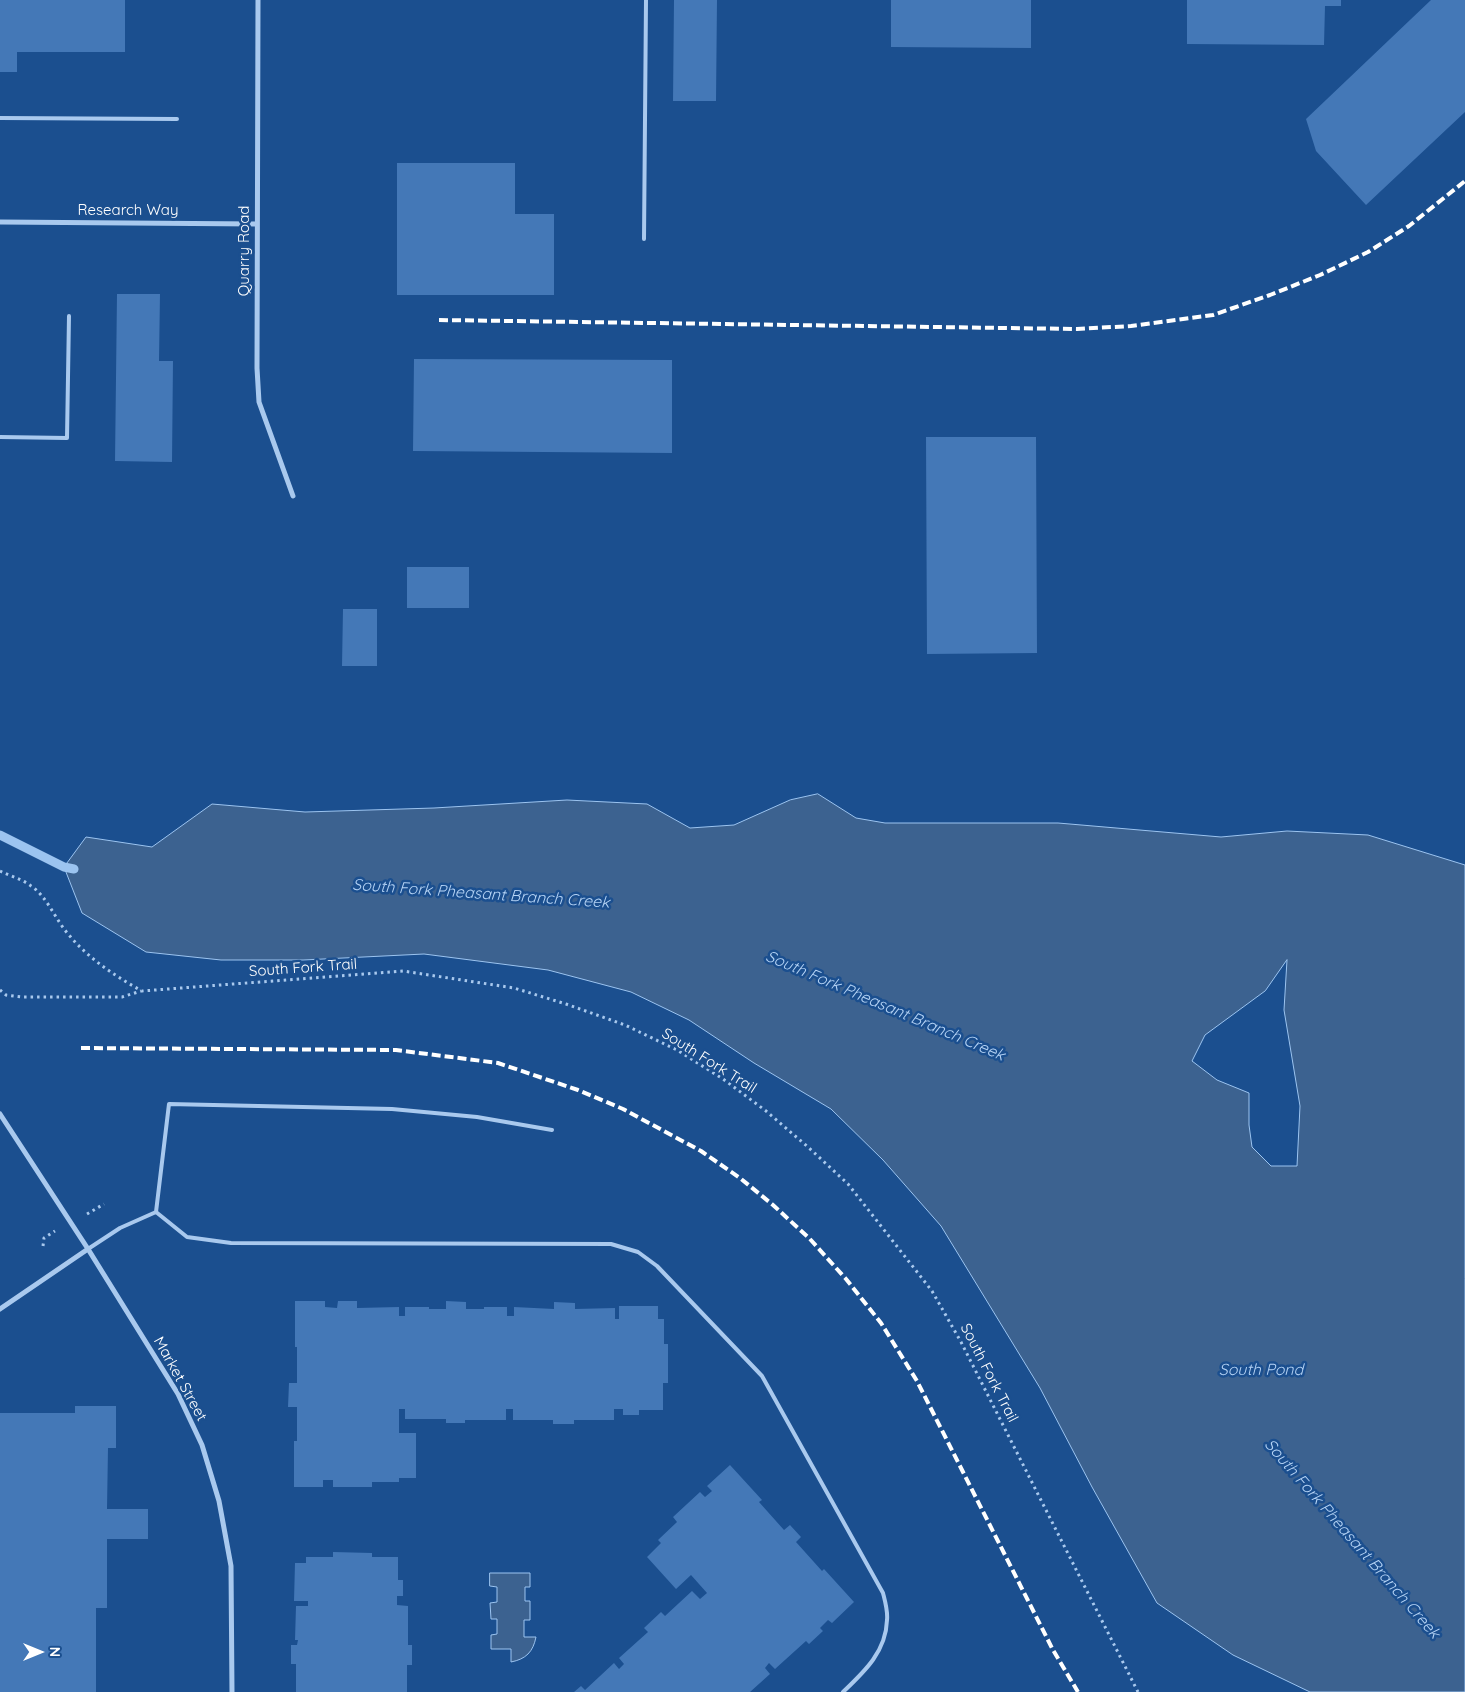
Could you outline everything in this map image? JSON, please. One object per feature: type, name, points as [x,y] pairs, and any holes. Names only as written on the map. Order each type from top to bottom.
[{"type":"street","name":"Quarry Road","points":[[258,0],[257,368],[259,402],[293,496]]},
{"type":"street","name":"Research Way","points":[[0,222],[257,224]]},
{"type":"street","name":"Market Street","points":[[0,1114],[88,1249],[178,1394],[202,1445],[219,1501],[231,1566],[232,1692]]},
{"type":"street","points":[[0,1309],[88,1249]]},
{"type":"lane","points":[[644,239],[646,0]]},
{"type":"lane","points":[[0,118],[177,119]]},
{"type":"lane","points":[[0,438],[67,438],[69,316]]},
{"type":"lane","points":[[156,1212],[169,1104],[392,1109],[477,1117],[552,1130]]},
{"type":"lane","points":[[88,1249],[120,1228],[156,1212]]},
{"type":"lane","points":[[156,1212],[187,1237],[231,1244],[611,1244],[638,1252],[658,1266],[762,1376],[883,1593],[887,1620],[880,1651],[860,1676],[843,1692]]},
{"type":"path","points":[[0,871],[32,886],[48,904],[68,935],[116,977],[142,991]]},
{"type":"path","name":"South Fork Trail","points":[[0,990],[6,995],[22,997],[122,996],[142,991],[403,971],[514,988],[625,1025],[677,1050],[724,1080],[766,1111],[848,1184],[932,1291],[966,1350],[1138,1692]]},
{"type":"water","name":"South Pond","points":[[818,794],[856,818],[885,823],[1058,823],[1221,837],[1287,831],[1368,835],[1465,865],[1465,1692],[1310,1692],[1233,1655],[1157,1603],[1092,1487],[1040,1388],[941,1226],[883,1160],[831,1109],[754,1063],[689,1020],[631,992],[548,970],[424,954],[303,960],[221,960],[146,952],[82,913],[64,867],[86,837],[152,847],[212,804],[305,812],[434,808],[567,800],[647,804],[690,828],[734,825],[790,800]],"holes":[[[1287,960],[1284,1010],[1300,1106],[1297,1166],[1271,1166],[1252,1147],[1249,1125],[1249,1093],[1217,1080],[1192,1061],[1205,1035],[1265,991]]]},
{"type":"water","points":[[490,1573],[530,1573],[530,1587],[525,1587],[525,1601],[530,1601],[530,1620],[524,1620],[524,1637],[536,1637],[531,1651],[525,1657],[516,1661],[511,1662],[511,1649],[491,1649],[491,1635],[497,1634],[497,1619],[491,1619],[490,1603],[497,1602],[497,1587],[490,1586]]},
{"type":"building","points":[[0,0],[125,0],[125,52],[17,52],[17,72],[0,72]]},
{"type":"building","points":[[674,0],[717,0],[716,101],[673,101]]},
{"type":"building","points":[[891,0],[1031,0],[1031,48],[891,47]]},
{"type":"building","points":[[1187,0],[1341,0],[1341,6],[1325,6],[1324,45],[1187,44]]},
{"type":"building","points":[[1431,0],[1465,0],[1465,112],[1366,205],[1316,151],[1306,119]]},
{"type":"building","points":[[397,163],[515,163],[515,214],[554,214],[554,295],[397,295]]},
{"type":"building","points":[[117,294],[160,294],[159,361],[173,361],[172,462],[115,461]]},
{"type":"building","points":[[414,359],[672,360],[672,453],[413,451]]},
{"type":"building","points":[[926,437],[1036,437],[1037,653],[927,654]]},
{"type":"building","points":[[407,567],[469,567],[469,608],[407,608]]},
{"type":"building","points":[[343,609],[377,609],[377,666],[342,666]]},
{"type":"building","points":[[295,1301],[325,1301],[325,1307],[337,1308],[338,1301],[357,1301],[357,1308],[399,1307],[399,1316],[405,1316],[405,1307],[446,1309],[446,1301],[466,1302],[466,1309],[507,1307],[507,1316],[514,1316],[514,1307],[554,1309],[554,1302],[575,1303],[575,1309],[615,1308],[615,1319],[619,1319],[619,1306],[658,1306],[658,1319],[664,1319],[664,1344],[668,1344],[668,1383],[663,1383],[663,1410],[639,1410],[639,1415],[623,1415],[623,1409],[614,1409],[614,1420],[574,1420],[574,1424],[553,1424],[553,1420],[513,1420],[513,1409],[506,1409],[506,1420],[465,1420],[465,1423],[446,1423],[446,1419],[405,1419],[405,1409],[399,1409],[399,1433],[416,1433],[416,1478],[399,1478],[399,1482],[372,1482],[372,1487],[333,1487],[333,1480],[323,1480],[323,1487],[294,1487],[294,1441],[297,1441],[297,1407],[288,1407],[289,1383],[297,1383]]},
{"type":"building","points":[[75,1406],[116,1406],[116,1448],[108,1448],[107,1509],[148,1509],[148,1539],[107,1539],[107,1608],[96,1608],[96,1692],[0,1692],[0,1413],[75,1413]]},
{"type":"building","points":[[730,1465],[762,1500],[759,1502],[784,1530],[790,1525],[801,1537],[796,1542],[854,1602],[832,1623],[828,1620],[820,1628],[823,1631],[809,1644],[806,1641],[775,1669],[769,1663],[765,1668],[770,1674],[750,1692],[574,1692],[581,1686],[585,1690],[614,1663],[619,1669],[624,1664],[619,1658],[648,1632],[644,1628],[661,1612],[665,1616],[692,1591],[700,1599],[707,1593],[691,1575],[676,1589],[647,1557],[661,1543],[658,1540],[677,1522],[673,1517],[700,1492],[705,1497],[712,1491],[707,1486]]},
{"type":"building","points":[[333,1552],[372,1553],[372,1557],[398,1557],[398,1580],[403,1580],[403,1596],[397,1596],[397,1605],[408,1606],[408,1645],[412,1645],[412,1665],[407,1665],[407,1692],[296,1692],[296,1664],[291,1664],[291,1645],[297,1645],[298,1640],[295,1640],[296,1606],[308,1606],[308,1601],[294,1601],[295,1563],[306,1563],[306,1557],[333,1557]]},
{"type":"waterway","name":"South Fork Pheasant Branch Creek","points":[[0,835],[64,867],[74,869]]},
{"type":"railway","points":[[439,320],[1077,329],[1131,326],[1213,315],[1320,275],[1368,252],[1409,226],[1465,181]]},
{"type":"railway","points":[[81,1048],[396,1050],[498,1063],[578,1090],[623,1109],[701,1151],[740,1178],[809,1238],[846,1279],[881,1323],[917,1381],[1053,1650],[1078,1692]]}]
